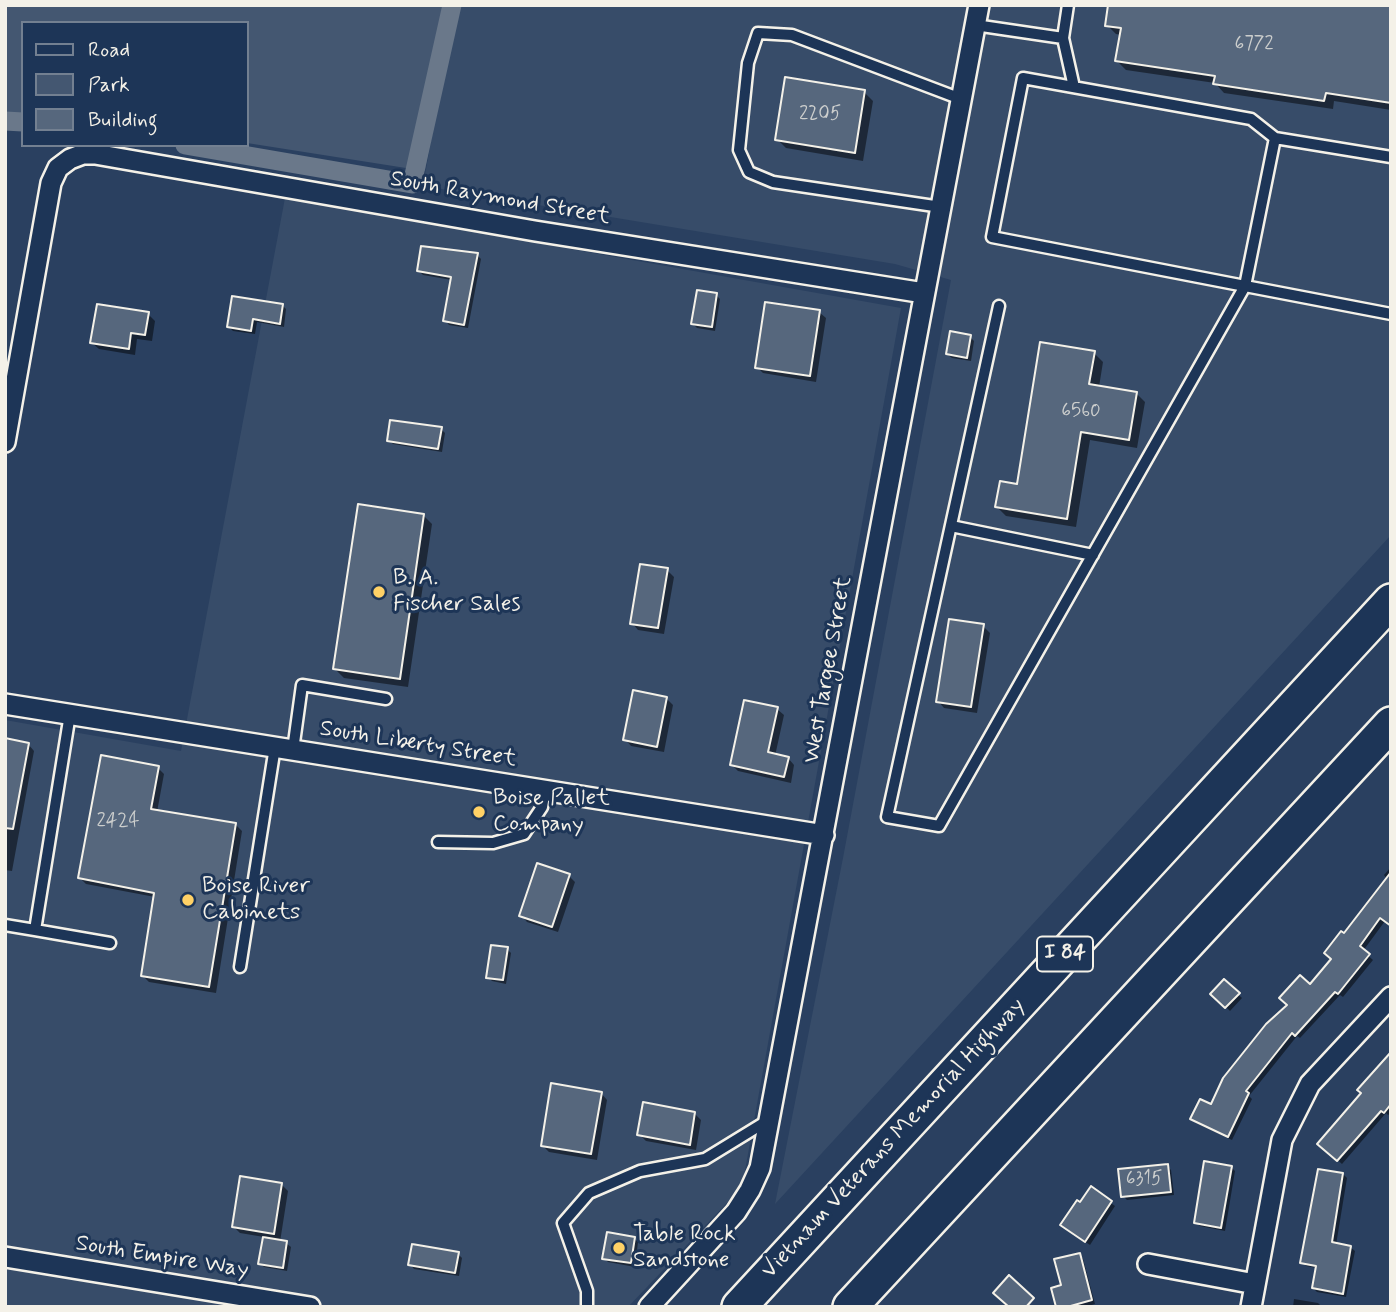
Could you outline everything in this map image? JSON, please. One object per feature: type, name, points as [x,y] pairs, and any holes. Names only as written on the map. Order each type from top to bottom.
[{"type":"highway","name":"Vietnam Veterans Memorial Highway","points":[[739,1307],[1391,601]]},
{"type":"highway","points":[[850,1307],[1391,724]]},
{"type":"street","name":"West Targee Street","points":[[649,1307],[736,1212],[750,1191],[760,1168],[977,15]]},
{"type":"street","name":"South Raymond Street","points":[[5,442],[51,183],[58,168],[83,154],[95,153],[521,229],[924,293]]},
{"type":"street","name":"South Liberty Street","points":[[5,704],[824,835]]},
{"type":"street","points":[[1251,1307],[1282,1140],[1310,1084],[1391,996]]},
{"type":"street","name":"South Empire Way","points":[[5,1257],[310,1307]]},
{"type":"street","points":[[1148,1264],[1255,1284]]},
{"type":"lane","points":[[1068,5],[1063,38],[1074,88]]},
{"type":"lane","points":[[977,15],[1063,38]]},
{"type":"lane","points":[[940,207],[773,182],[749,172],[739,149],[748,63],[758,33],[792,35],[961,99]]},
{"type":"lane","points":[[1391,157],[1275,138],[1251,119],[1023,78],[992,237],[1391,314]]},
{"type":"lane","points":[[999,306],[887,817],[939,827],[1245,286],[1275,138]]},
{"type":"lane","points":[[951,526],[1093,555]]},
{"type":"lane","points":[[240,967],[284,749],[302,685],[386,699]]},
{"type":"lane","points":[[35,930],[70,714]]},
{"type":"lane","points":[[438,842],[493,843],[524,834],[542,807],[545,790]]},
{"type":"lane","points":[[5,925],[110,943]]},
{"type":"lane","points":[[587,1307],[587,1291],[563,1223],[589,1193],[640,1171],[705,1159],[771,1119]]},
{"type":"shaded area","points":[[455,5],[1391,5],[1391,535],[775,1204],[951,280],[895,264],[423,186]]},
{"type":"shaded area","points":[[285,198],[901,308],[742,1187],[628,1307],[5,1307],[5,720],[181,751]]},
{"type":"green space","points":[[5,5],[455,5],[425,171],[248,143],[248,21],[21,21],[21,115],[5,112]]},
{"type":"building","points":[[1108,5],[1391,5],[1391,103],[1326,93],[1324,101],[1213,84],[1215,76],[1115,61],[1121,28],[1105,26]]},
{"type":"building","points":[[785,77],[865,90],[855,153],[775,140]]},
{"type":"building","points":[[421,246],[478,253],[464,325],[443,321],[451,277],[417,271]]},
{"type":"building","points":[[697,290],[717,293],[712,327],[691,324]]},
{"type":"building","points":[[232,296],[283,304],[280,324],[253,319],[251,331],[227,327]]},
{"type":"building","points":[[765,302],[820,310],[810,376],[755,368]]},
{"type":"building","points":[[97,304],[149,312],[145,335],[131,333],[129,349],[90,343]]},
{"type":"building","points":[[950,331],[971,335],[967,358],[946,354]]},
{"type":"building","points":[[1040,342],[1095,351],[1089,384],[1137,392],[1129,440],[1081,432],[1067,519],[995,507],[1000,481],[1017,484]]},
{"type":"building","points":[[390,420],[442,427],[438,449],[387,441]]},
{"type":"building","name":"B. A. Fischer Sales","points":[[358,504],[424,514],[400,679],[333,669]]},
{"type":"building","points":[[640,564],[668,568],[658,628],[630,624]]},
{"type":"building","points":[[949,619],[984,624],[971,707],[936,702]]},
{"type":"building","points":[[633,690],[667,697],[657,747],[623,740]]},
{"type":"building","points":[[744,700],[778,707],[768,752],[789,757],[784,777],[730,765]]},
{"type":"building","points":[[5,738],[29,743],[13,829],[5,828]]},
{"type":"building","points":[[101,755],[159,766],[151,809],[236,823],[209,987],[141,976],[154,893],[78,878]]},
{"type":"building","points":[[537,863],[570,874],[552,927],[519,916]]},
{"type":"building","points":[[1391,872],[1391,926],[1380,918],[1360,946],[1370,954],[1338,994],[1335,992],[1295,1036],[1292,1033],[1246,1091],[1249,1093],[1228,1137],[1190,1119],[1200,1099],[1211,1104],[1223,1078],[1266,1024],[1287,1005],[1279,998],[1300,975],[1310,984],[1331,959],[1324,953],[1341,931],[1344,933]]},
{"type":"building","points":[[491,945],[508,947],[503,980],[486,978]]},
{"type":"building","points":[[1224,979],[1240,993],[1225,1008],[1210,994]]},
{"type":"building","points":[[1391,1052],[1391,1104],[1384,1113],[1381,1111],[1337,1161],[1317,1144],[1361,1093],[1357,1090]]},
{"type":"building","points":[[551,1083],[602,1092],[591,1154],[541,1146]]},
{"type":"building","points":[[643,1102],[695,1112],[690,1145],[637,1135]]},
{"type":"building","points":[[1204,1161],[1232,1166],[1221,1228],[1194,1223]]},
{"type":"building","points":[[1168,1164],[1171,1192],[1121,1197],[1118,1169]]},
{"type":"building","points":[[1318,1169],[1343,1173],[1332,1242],[1351,1246],[1343,1294],[1312,1288],[1316,1266],[1300,1263]]},
{"type":"building","points":[[240,1176],[282,1183],[274,1234],[232,1227]]},
{"type":"building","points":[[1091,1186],[1112,1201],[1085,1242],[1060,1225],[1077,1200],[1080,1202]]},
{"type":"building","name":"Table Rock Sandstone","points":[[607,1232],[635,1237],[631,1263],[602,1259]]},
{"type":"building","points":[[263,1237],[287,1241],[283,1268],[258,1264]]},
{"type":"building","points":[[412,1244],[459,1252],[455,1273],[408,1265]]},
{"type":"building","points":[[1080,1253],[1092,1300],[1056,1307],[1051,1288],[1061,1285],[1054,1259]]},
{"type":"building","points":[[1009,1275],[1034,1298],[1026,1307],[1009,1307],[993,1293]]},
{"type":"waterway","points":[[197,147],[412,184],[452,5]]},
{"type":"waterway","points":[[5,121],[21,122]]},
{"type":"place","name":"B. A. Fischer Sales","points":[[379,592]]},
{"type":"place","name":"Boise Pallet Company","points":[[479,812]]},
{"type":"place","name":"Boise River Cabinets","points":[[188,900]]},
{"type":"place","name":"Table Rock Sandstone","points":[[619,1248]]}]
